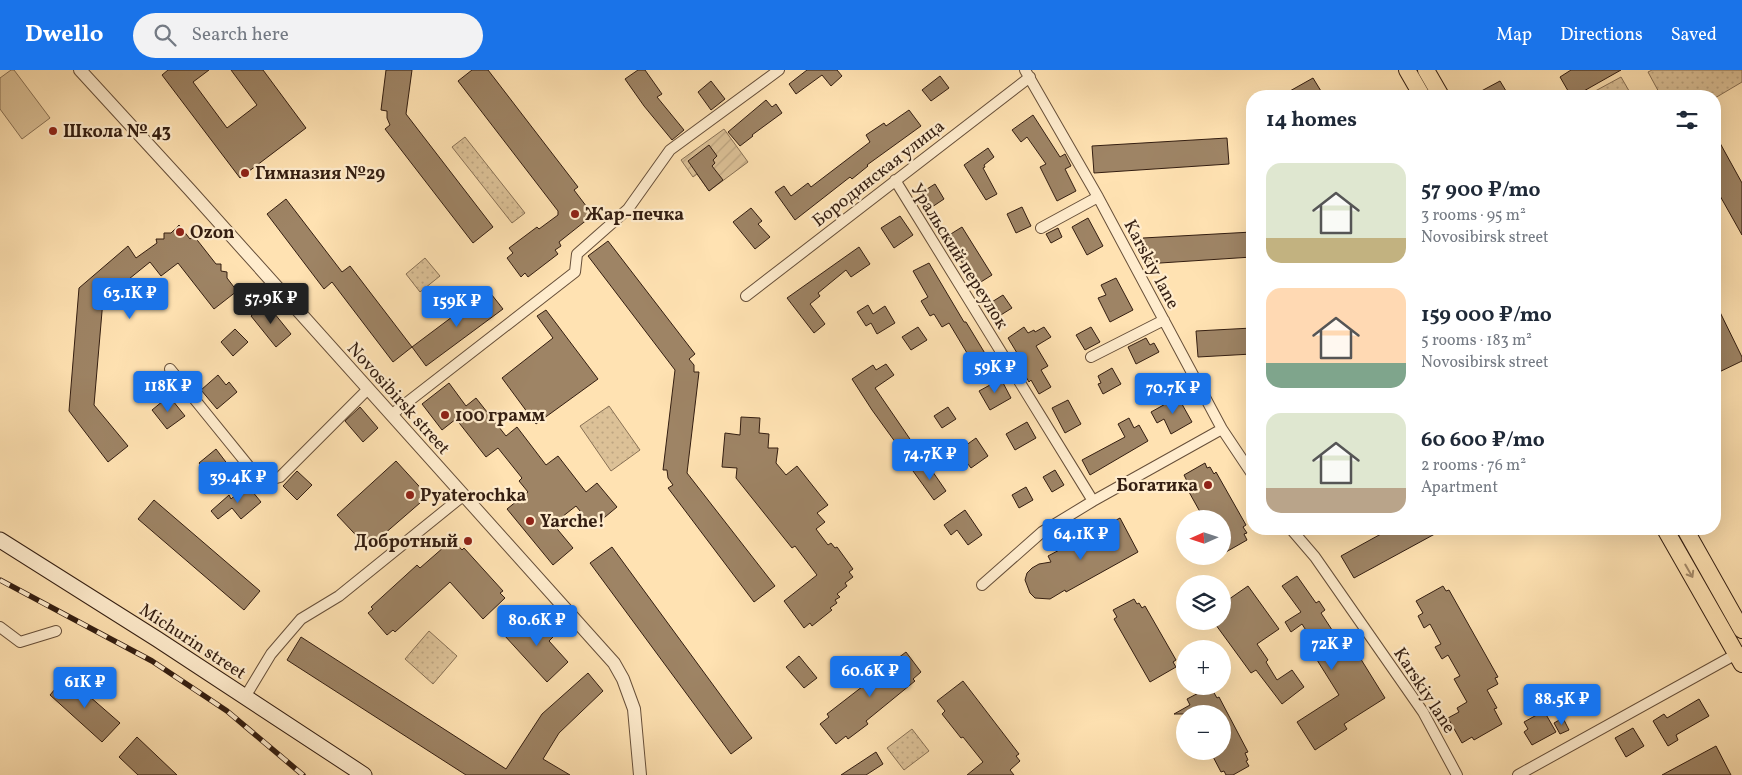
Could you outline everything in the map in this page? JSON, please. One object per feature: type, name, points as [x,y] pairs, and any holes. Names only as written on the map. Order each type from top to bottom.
[{"type":"main road","points":[[1421,73],[1422,90]]},
{"type":"main road","points":[[1421,73],[1436,90]]},
{"type":"main road","points":[[1669,535],[1740,656]]},
{"type":"main road","points":[[1688,535],[1742,630]]},
{"type":"main road","name":"Michurin street","points":[[0,540],[364,775]]},
{"type":"street","name":"Novosibirsk street","points":[[80,70],[614,663],[626,686],[634,709],[640,775]]},
{"type":"street","points":[[391,415],[575,272],[577,254],[628,208],[670,150],[778,70]]},
{"type":"street","name":"Бородинская улица","points":[[746,296],[1027,74]]},
{"type":"street","name":"Karskiy lane","points":[[1027,74],[1098,197],[1222,429],[1246,465]]},
{"type":"street","name":"Уральский переулок","points":[[895,180],[1093,501]]},
{"type":"street","points":[[1041,228],[1098,197]]},
{"type":"street","points":[[1091,357],[1164,320]]},
{"type":"street","points":[[170,369],[260,480],[280,477],[368,390]]},
{"type":"street","points":[[982,585],[1042,532],[1093,501],[1222,429]]},
{"type":"street","points":[[245,697],[271,654],[301,619],[340,596],[464,496]]},
{"type":"street","name":"Karskiy lane","points":[[1296,535],[1316,557],[1423,712],[1457,775]]},
{"type":"street","points":[[0,627],[20,642],[56,631]]},
{"type":"street","points":[[1518,775],[1740,656]]},
{"type":"shaded area","points":[[14,70],[50,118],[22,139],[0,109],[0,78]]},
{"type":"shaded area","points":[[1652,70],[1742,70],[1742,82],[1721,94],[1721,90],[1658,90],[1648,72]]},
{"type":"shaded area","points":[[1621,77],[1629,90],[1597,90]]},
{"type":"shaded area","points":[[724,129],[748,162],[709,191],[697,174],[693,177],[681,160]]},
{"type":"shaded area","points":[[465,137],[525,213],[512,223],[452,147]]},
{"type":"shaded area","points":[[425,258],[440,276],[420,292],[406,274]]},
{"type":"shaded area","points":[[609,406],[640,450],[611,471],[580,426]]},
{"type":"shaded area","points":[[429,631],[457,656],[433,684],[405,659]]},
{"type":"shaded area","points":[[912,729],[929,751],[904,770],[887,748]]},
{"type":"building","points":[[168,70],[209,70],[193,82],[227,128],[257,105],[231,70],[263,70],[306,128],[240,178],[162,75]]},
{"type":"building","points":[[386,70],[412,70],[406,114],[493,227],[473,243],[385,129],[390,125],[387,111],[381,110]]},
{"type":"building","points":[[472,70],[488,70],[578,187],[574,190],[593,215],[559,242],[561,246],[555,250],[558,254],[528,277],[525,273],[521,277],[507,258],[513,253],[509,248],[537,227],[539,229],[558,215],[558,211],[458,81]]},
{"type":"building","points":[[638,70],[645,70],[662,94],[657,97],[684,130],[672,140],[625,79]]},
{"type":"building","points":[[807,70],[837,70],[842,76],[831,86],[822,75],[796,94],[789,84]]},
{"type":"building","points":[[1571,70],[1621,70],[1586,90],[1568,90],[1560,77]]},
{"type":"building","points":[[940,76],[949,88],[931,101],[922,90]]},
{"type":"building","points":[[1313,78],[1320,90],[1292,90]]},
{"type":"building","points":[[711,81],[725,99],[711,110],[698,92]]},
{"type":"building","points":[[1500,81],[1505,90],[1483,90]]},
{"type":"building","points":[[766,100],[772,107],[776,104],[782,113],[740,146],[728,132]]},
{"type":"building","points":[[909,110],[921,126],[867,165],[852,179],[850,177],[795,220],[775,192],[784,186],[791,196],[808,183],[811,187],[870,142],[866,135],[884,123],[886,126]]},
{"type":"building","points":[[1033,115],[1060,157],[1065,154],[1071,166],[1065,169],[1076,191],[1057,201],[1040,167],[1046,164],[1027,137],[1021,142],[1012,130]]},
{"type":"building","points":[[1227,138],[1229,164],[1094,173],[1092,146]]},
{"type":"building","points":[[709,145],[717,156],[713,160],[715,163],[712,166],[723,180],[709,191],[688,161]]},
{"type":"building","points":[[1721,145],[1742,183],[1742,235],[1721,198]]},
{"type":"building","points":[[988,148],[994,157],[983,168],[997,194],[986,200],[964,165]]},
{"type":"building","points":[[935,184],[944,199],[929,209],[919,194]]},
{"type":"building","points":[[286,199],[342,272],[350,266],[412,347],[393,362],[332,282],[324,289],[267,214]]},
{"type":"building","points":[[1022,207],[1031,226],[1016,233],[1007,214]]},
{"type":"building","points":[[751,208],[762,221],[758,224],[770,237],[755,249],[733,222]]},
{"type":"building","points":[[900,216],[913,235],[894,248],[881,228]]},
{"type":"building","points":[[1088,218],[1103,246],[1087,255],[1072,227]]},
{"type":"building","points":[[179,225],[190,239],[194,236],[216,264],[221,264],[221,271],[227,272],[227,278],[237,291],[214,309],[178,263],[161,276],[150,262],[103,300],[94,405],[128,446],[108,462],[69,411],[79,288],[128,246],[136,258],[157,243],[156,239],[164,239],[164,233],[171,233]]},
{"type":"building","points":[[962,227],[992,275],[976,285],[946,237]]},
{"type":"building","points":[[1058,228],[1062,237],[1051,243],[1046,234]]},
{"type":"building","points":[[1246,232],[1246,257],[1145,264],[1143,238]]},
{"type":"building","points":[[608,241],[695,354],[689,359],[694,365],[694,372],[699,372],[687,473],[775,586],[754,602],[668,488],[673,485],[668,478],[667,470],[663,470],[675,370],[588,256]]},
{"type":"building","points":[[859,247],[870,264],[851,277],[846,270],[818,293],[820,296],[810,304],[825,324],[814,333],[787,298]]},
{"type":"building","points":[[929,263],[986,355],[973,363],[949,323],[942,327],[934,314],[930,316],[921,301],[928,297],[913,271]]},
{"type":"building","points":[[1116,278],[1133,310],[1110,322],[1098,298],[1106,295],[1101,285]]},
{"type":"building","points":[[488,290],[503,309],[426,366],[412,347]]},
{"type":"building","points":[[1003,295],[1012,308],[996,318],[987,305]]},
{"type":"building","points":[[266,303],[291,334],[276,347],[251,316]]},
{"type":"building","points":[[868,305],[873,314],[885,306],[895,323],[877,334],[871,323],[866,326],[857,312]]},
{"type":"building","points":[[546,310],[598,379],[536,424],[502,378],[553,338],[537,316]]},
{"type":"building","points":[[1721,314],[1742,357],[1742,361],[1721,371]]},
{"type":"building","points":[[918,327],[927,340],[911,350],[902,337]]},
{"type":"building","points":[[1024,327],[1028,333],[1034,330],[1035,332],[1044,327],[1051,337],[1036,346],[1048,366],[1041,370],[1051,387],[1039,394],[1019,365],[1023,363],[1008,338]]},
{"type":"building","points":[[1091,327],[1100,342],[1085,350],[1076,335]]},
{"type":"building","points":[[1246,328],[1246,354],[1198,357],[1196,331]]},
{"type":"building","points":[[235,329],[248,342],[233,356],[221,342]]},
{"type":"building","points":[[1146,338],[1150,345],[1154,343],[1159,352],[1136,364],[1128,347]]},
{"type":"building","points":[[886,364],[894,375],[875,388],[912,442],[901,450],[852,379],[873,365],[876,370]]},
{"type":"building","points":[[1112,368],[1121,384],[1103,394],[1098,384],[1101,383],[1098,376]]},
{"type":"building","points":[[218,375],[226,385],[229,382],[237,392],[217,409],[201,390]]},
{"type":"building","points":[[1001,379],[1011,398],[990,410],[979,391]]},
{"type":"building","points":[[449,383],[466,406],[476,398],[506,436],[517,427],[546,465],[558,456],[586,492],[597,483],[617,507],[593,527],[576,506],[553,524],[573,548],[553,565],[507,509],[528,492],[519,481],[522,478],[498,448],[486,457],[456,419],[442,430],[422,404]]},
{"type":"building","points":[[169,396],[185,416],[167,429],[152,410]]},
{"type":"building","points":[[1178,397],[1192,422],[1171,434],[1164,419],[1157,423],[1151,412]]},
{"type":"building","points":[[1068,400],[1081,424],[1065,433],[1052,408]]},
{"type":"building","points":[[360,407],[378,428],[363,442],[345,421]]},
{"type":"building","points":[[948,407],[956,419],[942,428],[934,416]]},
{"type":"building","points":[[741,417],[760,418],[759,433],[769,434],[768,448],[778,448],[776,463],[786,475],[797,466],[828,505],[817,513],[825,522],[816,529],[828,545],[831,543],[835,548],[837,547],[853,569],[849,572],[853,577],[845,583],[847,586],[837,594],[840,597],[835,600],[837,603],[830,608],[832,610],[812,626],[810,623],[804,628],[784,601],[817,575],[795,546],[792,548],[736,478],[737,468],[722,467],[725,433],[740,435]]},
{"type":"building","points":[[1129,418],[1134,428],[1139,425],[1148,441],[1090,475],[1082,460],[1125,437],[1118,424]]},
{"type":"building","points":[[1027,422],[1036,438],[1015,450],[1006,434]]},
{"type":"building","points":[[976,438],[988,456],[971,468],[958,451]]},
{"type":"building","points":[[216,449],[232,470],[215,483],[199,463]]},
{"type":"building","points":[[396,461],[428,496],[368,548],[337,515]]},
{"type":"building","points":[[926,462],[946,491],[934,500],[913,471]]},
{"type":"building","points":[[1205,463],[1207,468],[1210,467],[1214,474],[1216,472],[1246,525],[1243,527],[1246,532],[1244,534],[1247,540],[1231,549],[1231,510],[1199,510],[1184,483],[1187,481],[1184,475]]},
{"type":"building","points":[[1055,470],[1064,485],[1052,492],[1043,477]]},
{"type":"building","points":[[297,471],[312,485],[297,500],[283,486]]},
{"type":"building","points":[[247,485],[261,502],[241,519],[232,508],[218,519],[211,511],[229,495],[231,499]]},
{"type":"building","points":[[1026,487],[1033,500],[1019,508],[1012,495]]},
{"type":"building","points":[[154,500],[260,591],[244,610],[138,519]]},
{"type":"building","points":[[965,510],[982,535],[968,545],[957,530],[951,535],[944,525]]},
{"type":"building","points":[[1120,518],[1138,552],[1050,599],[1035,598],[1030,593],[1025,580],[1027,573],[1032,568],[1039,564],[1051,562],[1048,556]]},
{"type":"building","points":[[1379,535],[1433,535],[1354,578],[1341,556]]},
{"type":"building","points":[[454,541],[462,550],[464,548],[503,591],[500,593],[505,598],[483,619],[450,582],[395,632],[393,630],[387,635],[368,613],[373,609],[371,607],[417,565],[420,568],[444,547]]},
{"type":"building","points":[[612,547],[752,738],[731,754],[590,563]]},
{"type":"building","points":[[1297,576],[1316,603],[1319,601],[1325,610],[1321,613],[1336,636],[1344,632],[1385,698],[1344,724],[1347,729],[1315,750],[1297,722],[1339,695],[1312,652],[1317,648],[1302,624],[1291,632],[1285,622],[1301,612],[1282,586]]},
{"type":"building","points":[[1248,586],[1279,629],[1257,644],[1268,660],[1266,662],[1277,680],[1292,670],[1304,687],[1282,704],[1256,670],[1251,673],[1231,646],[1231,640],[1227,640],[1220,630],[1231,630],[1231,598]]},
{"type":"building","points":[[1443,586],[1446,591],[1449,590],[1498,677],[1495,678],[1498,684],[1487,690],[1497,708],[1494,709],[1502,724],[1474,740],[1472,737],[1462,743],[1448,718],[1459,712],[1457,708],[1467,702],[1454,679],[1460,676],[1448,655],[1442,659],[1435,647],[1441,644],[1430,624],[1424,628],[1418,616],[1423,613],[1416,601]]},
{"type":"building","points":[[1134,599],[1142,608],[1145,606],[1176,660],[1173,662],[1176,667],[1150,682],[1114,619],[1117,617],[1113,610]]},
{"type":"building","points":[[530,613],[541,626],[543,624],[554,636],[549,641],[568,662],[547,682],[504,635],[518,621],[520,623]]},
{"type":"building","points":[[301,637],[506,769],[542,714],[588,673],[603,691],[559,733],[543,759],[570,775],[466,775],[287,660]]},
{"type":"building","points":[[906,652],[921,672],[913,679],[915,681],[866,721],[868,724],[848,739],[846,736],[836,744],[820,724],[829,717],[827,714],[867,683],[865,680],[884,665],[886,667]]},
{"type":"building","points":[[799,656],[817,678],[804,688],[786,667]]},
{"type":"building","points":[[66,676],[120,723],[102,742],[50,695]]},
{"type":"building","points":[[963,681],[1019,754],[1016,756],[1020,761],[1010,770],[1014,775],[967,775],[983,762],[942,714],[945,711],[937,701]]},
{"type":"building","points":[[1195,695],[1215,695],[1217,698],[1219,697],[1223,705],[1190,705],[1187,699]]},
{"type":"building","points":[[1699,699],[1709,716],[1676,735],[1678,740],[1668,746],[1653,721],[1664,714],[1667,718]]},
{"type":"building","points":[[1544,711],[1556,732],[1532,745],[1524,732],[1528,729],[1524,722]]},
{"type":"building","points":[[1563,718],[1569,730],[1560,734],[1554,723]]},
{"type":"building","points":[[1231,720],[1248,752],[1245,753],[1249,766],[1233,775],[1226,775],[1224,771],[1221,772],[1215,760],[1231,760]]},
{"type":"building","points":[[1633,728],[1644,746],[1626,757],[1615,738]]},
{"type":"building","points":[[137,737],[177,775],[138,775],[119,757]]},
{"type":"building","points":[[1716,746],[1731,775],[1662,775]]},
{"type":"building","points":[[876,752],[883,764],[866,775],[841,775]]},
{"type":"railway","points":[[0,580],[152,661],[227,711],[303,775]]},
{"type":"place","name":"Школа № 43","points":[[53,131]]},
{"type":"place","name":"Гимназия №29","points":[[245,173]]},
{"type":"place","name":"Жар-печка","points":[[575,214]]},
{"type":"place","name":"Ozon","points":[[180,232]]},
{"type":"place","name":"100 грамм","points":[[445,415]]},
{"type":"place","name":"Богатика","points":[[1208,485]]},
{"type":"place","name":"Pyaterochka","points":[[410,495]]},
{"type":"place","name":"Yarche!","points":[[530,521]]},
{"type":"place","name":"Добротный","points":[[468,541]]}]
